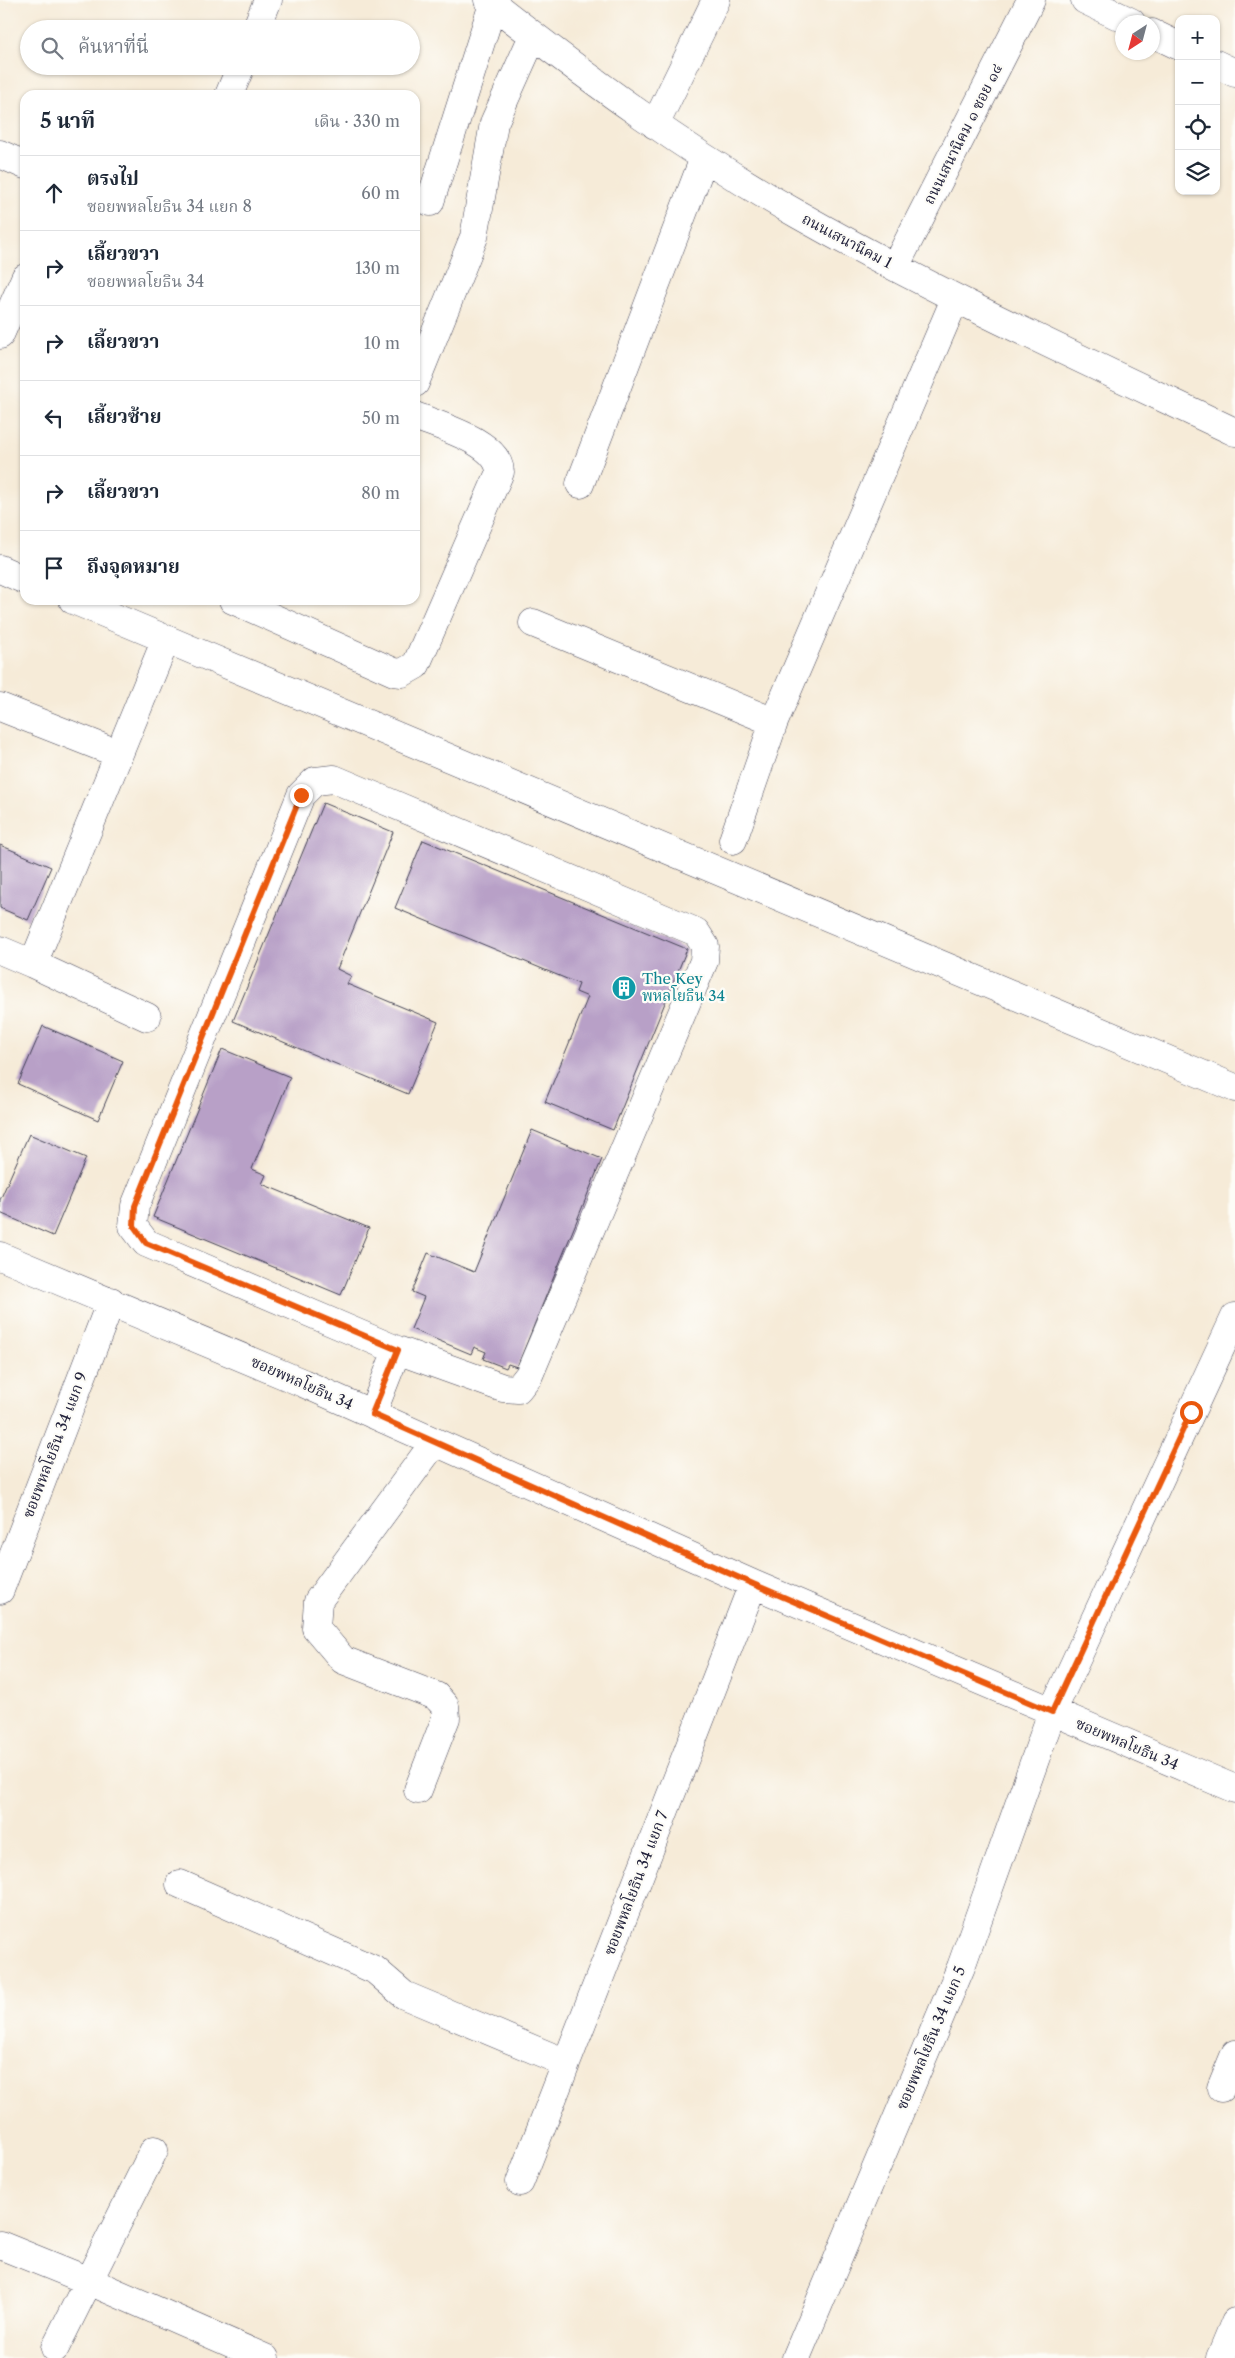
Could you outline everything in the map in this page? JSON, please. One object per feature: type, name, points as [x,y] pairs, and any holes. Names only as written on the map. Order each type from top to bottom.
[{"type":"street","points":[[260,20],[268,0]]},
{"type":"street","points":[[655,125],[716,0]]},
{"type":"street","name":"ถนนเสนานิคม ๑ ซอย ๑๔","points":[[895,267],[1031,0]]},
{"type":"street","points":[[1085,0],[1116,15]]},
{"type":"street","points":[[430,202],[491,2]]},
{"type":"street","name":"ถนนเสนานิคม 1","points":[[491,2],[533,36],[655,125],[704,158],[798,215],[955,299],[1235,432]]},
{"type":"street","points":[[420,371],[474,237],[494,123],[533,36]]},
{"type":"street","points":[[1160,37],[1175,44]]},
{"type":"street","points":[[1220,66],[1235,73]]},
{"type":"street","points":[[231,90],[237,75]]},
{"type":"street","points":[[0,154],[20,164]]},
{"type":"street","points":[[580,484],[704,158]]},
{"type":"street","points":[[0,335],[20,289]]},
{"type":"street","points":[[733,840],[774,722],[955,299]]},
{"type":"street","points":[[245,605],[394,672],[402,673],[416,665],[500,472],[500,464],[484,445],[420,418]]},
{"type":"street","points":[[0,569],[20,578]]},
{"type":"street","points":[[85,605],[1235,1088]]},
{"type":"street","points":[[533,623],[774,722]]},
{"type":"street","points":[[33,964],[166,639]]},
{"type":"street","points":[[0,707],[119,754]]},
{"type":"street","points":[[334,779],[696,932],[705,946],[704,962],[529,1375],[518,1389],[503,1388],[398,1350],[146,1243],[134,1226],[135,1206],[301,795],[315,781],[334,779]]},
{"type":"street","points":[[0,950],[147,1017]]},
{"type":"street","name":"ซอยพหลโยธิน 34","points":[[0,1256],[111,1301],[372,1414],[753,1584],[1235,1789]]},
{"type":"street","name":"ซอยพหลโยธิน 34 แยก 9","points":[[0,1590],[111,1301]]},
{"type":"street","name":"ซอยพหลโยธิน 34 แยก 5","points":[[796,2358],[961,1967],[1052,1712],[1235,1318]]},
{"type":"street","points":[[372,1414],[398,1350]]},
{"type":"street","points":[[418,1790],[446,1718],[445,1706],[436,1696],[343,1660],[316,1628],[318,1601],[434,1443]]},
{"type":"street","name":"ซอยพหลโยธิน 34 แยก 7","points":[[520,2182],[753,1584]]},
{"type":"street","points":[[180,1884],[375,1970],[404,1995],[566,2063]]},
{"type":"street","points":[[1221,2088],[1235,2054]]},
{"type":"street","points":[[61,2355],[89,2281],[154,2150]]},
{"type":"street","points":[[0,2245],[89,2281],[265,2358]]},
{"type":"street","points":[[1220,2358],[1235,2322]]},
{"type":"building","points":[[323,803],[393,832],[337,969],[351,976],[347,984],[438,1022],[408,1094],[233,1021]]},
{"type":"building","name":"The Key พหลโยธิน 34","points":[[423,840],[687,949],[613,1130],[545,1102],[588,997],[576,992],[579,984],[395,908]]},
{"type":"building","points":[[0,845],[51,867],[28,920],[0,908]]},
{"type":"building","points":[[43,1026],[123,1061],[98,1120],[18,1084]]},
{"type":"building","points":[[222,1049],[290,1077],[252,1169],[266,1175],[262,1184],[369,1228],[341,1295],[153,1217]]},
{"type":"building","points":[[532,1130],[602,1159],[517,1367],[508,1364],[506,1368],[483,1359],[486,1352],[474,1347],[471,1354],[411,1329],[424,1297],[412,1292],[428,1253],[474,1272]]},
{"type":"building","points":[[29,1134],[86,1158],[53,1236],[0,1213],[0,1200]]},
{"type":"place","name":"The Key พหลโยธิน 34","points":[[624,988]]},
{"type":"route","points":[[301,795],[135,1206],[134,1226],[146,1243],[398,1350],[372,1414],[753,1584],[1052,1712],[1191,1412]]}]
